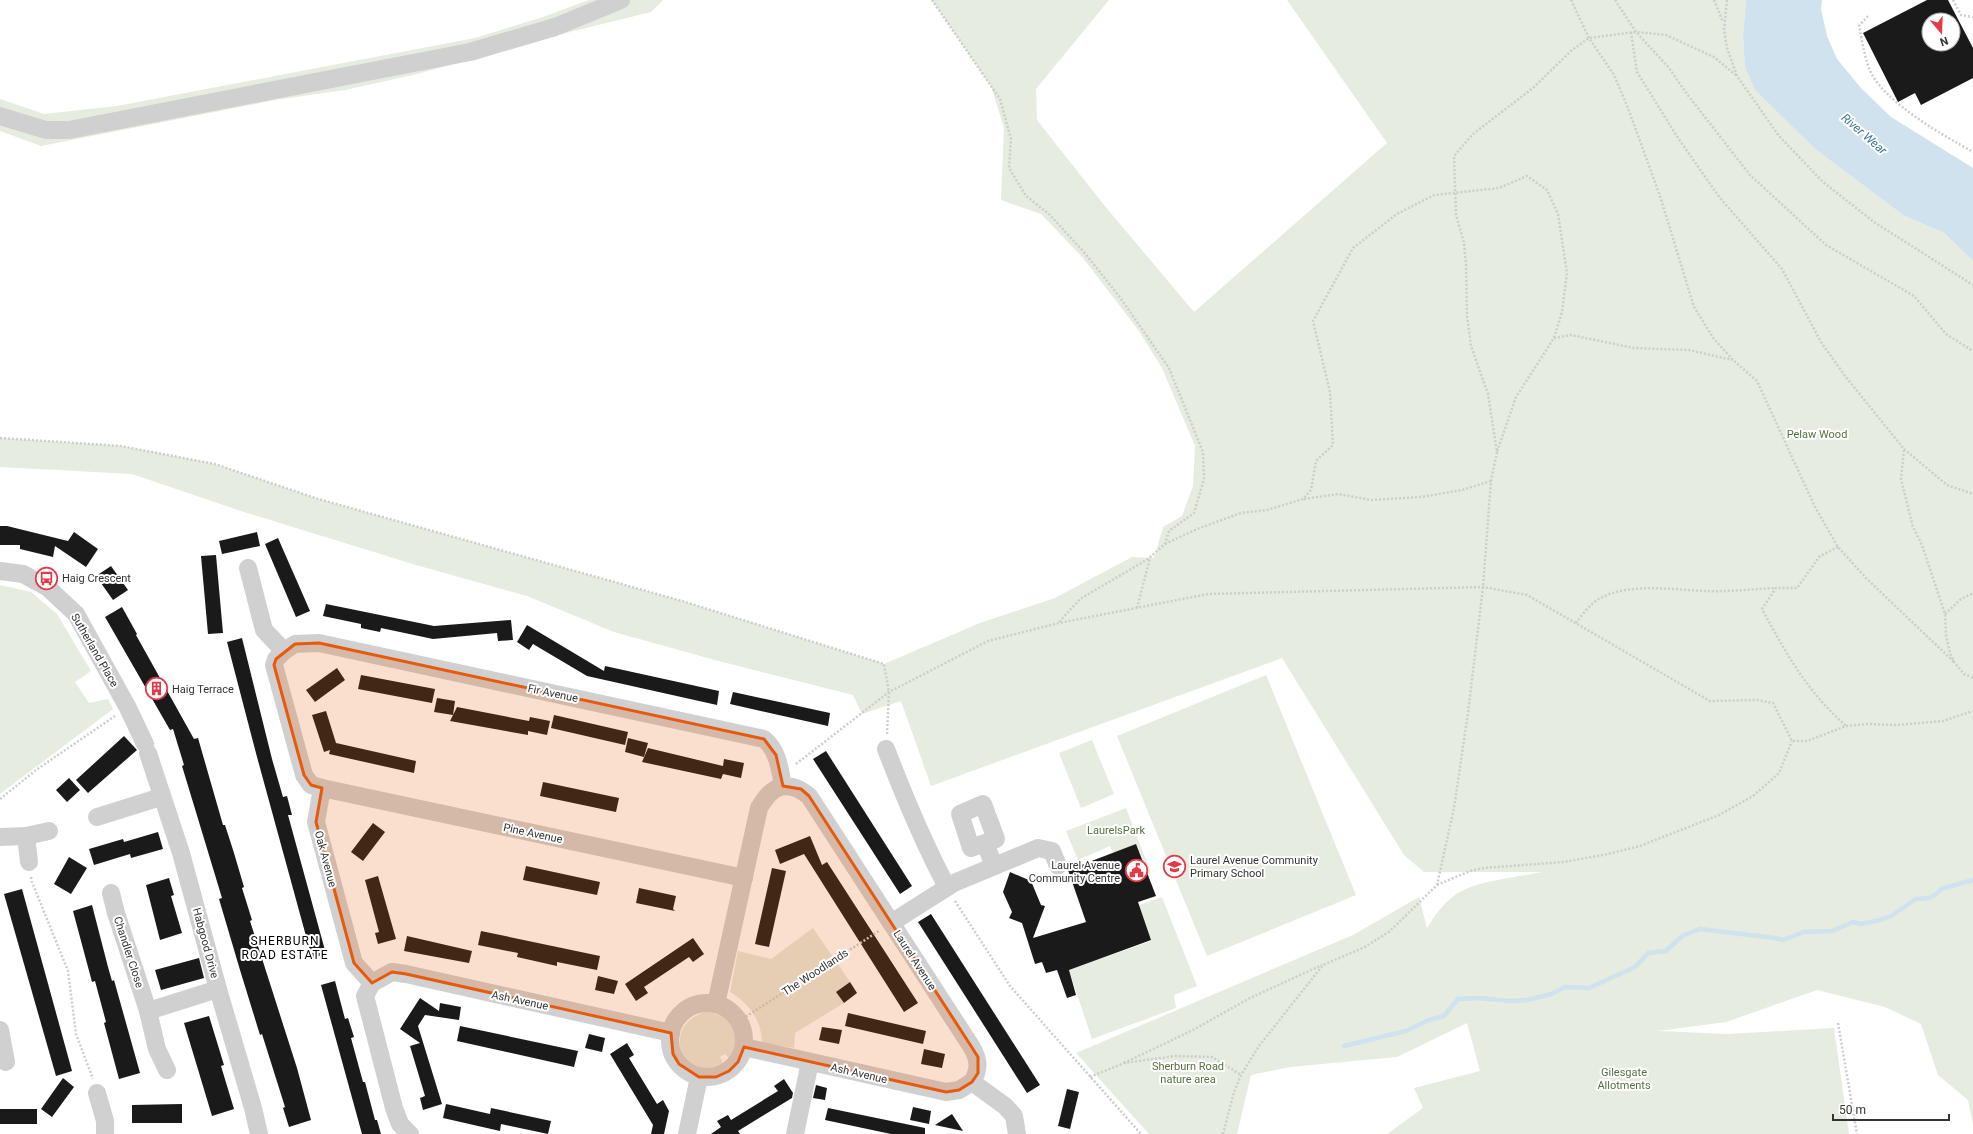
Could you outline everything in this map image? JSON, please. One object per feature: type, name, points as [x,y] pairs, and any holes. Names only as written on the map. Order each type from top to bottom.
[{"type":"street","points":[[0,116],[46,130],[69,130],[470,52],[556,27],[621,0]]},
{"type":"street","points":[[248,568],[264,630],[284,651],[276,659],[274,665],[304,775],[311,785],[322,788]]},
{"type":"street","name":"Sutherland Place","points":[[0,571],[22,574],[46,587],[76,614],[128,708],[147,749]]},
{"type":"street","name":"Fir Avenue","points":[[284,651],[295,644],[319,643],[764,739],[771,744],[785,782]]},
{"type":"street","name":"Habgood Drive","points":[[147,749],[161,797],[181,853],[259,1134]]},
{"type":"street","points":[[886,749],[904,797],[947,887]]},
{"type":"street","points":[[716,1004],[759,808],[765,797],[772,790],[785,782]]},
{"type":"street","name":"Laurel Avenue","points":[[785,782],[801,789],[809,796],[978,1057],[978,1073],[972,1082]]},
{"type":"street","name":"Pine Avenue","points":[[322,788],[744,878]]},
{"type":"street","name":"Oak Avenue","points":[[322,788],[316,822],[354,963],[372,983]]},
{"type":"street","points":[[97,817],[161,797]]},
{"type":"street","points":[[0,837],[26,836],[49,831]]},
{"type":"street","points":[[26,836],[29,862]]},
{"type":"street","points":[[985,843],[994,866]]},
{"type":"street","points":[[891,923],[947,887],[1038,848],[1052,851],[1058,866]]},
{"type":"street","name":"Chandler Close","points":[[111,893],[116,913],[148,1011],[157,1050],[167,1070]]},
{"type":"street","name":"Ash Avenue","points":[[372,983],[392,972],[406,974],[671,1032]]},
{"type":"street","points":[[372,983],[365,996],[394,1108],[400,1124],[410,1134]]},
{"type":"street","points":[[148,1011],[218,989]]},
{"type":"street","points":[[702,1004],[716,1004],[728,1010],[740,1021],[744,1034],[744,1047],[738,1062],[729,1071],[716,1077],[700,1077],[687,1072],[679,1064],[673,1054],[670,1043],[671,1032],[676,1021],[687,1009],[702,1004]]},
{"type":"street","points":[[0,1030],[6,1062]]},
{"type":"street","name":"Ash Avenue","points":[[744,1047],[946,1092],[959,1090],[972,1082]]},
{"type":"street","points":[[795,1134],[810,1062]]},
{"type":"street","points":[[688,1134],[700,1077]]},
{"type":"street","points":[[972,1082],[1005,1106],[1014,1116],[1017,1134]]},
{"type":"street","points":[[97,1093],[105,1121],[105,1134]]},
{"type":"path","points":[[932,0],[1000,99],[1011,139],[1009,168],[1026,196],[1049,214],[1083,251],[1123,302],[1170,368],[1203,452],[1204,479],[1194,513],[1169,531],[1166,544]]},
{"type":"path","points":[[1571,0],[1588,38],[1614,75],[1628,108],[1660,196],[1694,308],[1714,339],[1733,360],[1757,381],[1815,507],[1838,547],[1866,578],[1954,662],[1964,674],[1973,678]]},
{"type":"path","points":[[1615,0],[1636,32],[1669,68],[1687,94],[1750,175],[1826,245],[1914,296],[1946,334],[1973,352]]},
{"type":"path","points":[[1714,0],[1723,22],[1727,48],[1737,76],[1779,136],[1823,182],[1874,222],[1973,284]]},
{"type":"path","points":[[1723,22],[1727,0]]},
{"type":"path","points":[[1953,0],[1961,15],[1973,17]]},
{"type":"path","points":[[1868,16],[1859,26],[1869,69],[1878,82],[1896,102],[1909,112],[1973,152]]},
{"type":"path","points":[[1631,32],[1638,72],[1678,138],[1720,198],[1782,270],[1820,342],[1845,376],[1904,449],[1947,486],[1973,494]]},
{"type":"path","points":[[1497,452],[1488,394],[1471,346],[1467,315],[1464,242],[1456,215],[1454,194],[1454,156],[1473,134],[1533,88],[1572,50],[1588,38],[1631,32],[1666,35],[1714,57],[1737,76]]},
{"type":"path","points":[[1090,1077],[1124,1063],[1193,1030],[1256,995],[1365,947],[1390,931],[1431,893],[1437,885],[1454,808],[1470,698],[1483,587],[1491,480],[1497,452],[1516,397],[1554,338],[1562,312],[1567,273],[1558,214],[1547,190],[1527,176],[1499,188],[1434,195],[1397,214],[1353,248],[1313,321],[1330,392],[1333,445],[1316,461],[1312,490],[1303,499]]},
{"type":"path","points":[[1554,338],[1572,335],[1634,348],[1688,350],[1733,360]]},
{"type":"path","points":[[0,438],[121,446],[216,464],[315,498],[682,601],[884,664],[889,692],[886,749]]},
{"type":"path","points":[[1904,449],[1901,479],[1913,528],[1922,545],[1945,614],[1946,635],[1954,662]]},
{"type":"path","points":[[1059,623],[1080,599],[1150,557],[1166,544],[1197,528],[1241,513],[1267,510],[1303,499],[1338,494],[1371,500],[1421,497],[1462,490],[1491,480]]},
{"type":"path","points":[[1576,623],[1600,599],[1633,590],[1680,588],[1703,591],[1730,591],[1797,588],[1820,556],[1838,547]]},
{"type":"path","points":[[1137,608],[1150,557]]},
{"type":"path","points":[[785,782],[803,759],[889,692],[988,641],[1059,623],[1208,594],[1483,587],[1527,595],[1710,701],[1757,700],[1773,703],[1792,742],[1779,773],[1752,796],[1719,815],[1640,846],[1608,854],[1564,862],[1484,868],[1470,871],[1437,885]]},
{"type":"path","points":[[1776,588],[1762,609],[1792,664],[1824,706],[1846,726]]},
{"type":"path","points":[[1945,614],[1961,599],[1973,593]]},
{"type":"path","points":[[0,799],[36,770],[128,708]]},
{"type":"path","points":[[1792,742],[1807,741],[1846,726],[1867,724],[1897,725],[1943,721],[1973,711]]},
{"type":"path","points":[[29,862],[32,882],[68,971],[76,1034],[97,1093]]},
{"type":"path","points":[[947,887],[958,907],[1010,986],[1141,1134]]},
{"type":"path","name":"The Woodlands","points":[[740,1021],[891,923]]},
{"type":"path","points":[[1223,1134],[1234,1092],[1242,1075],[1259,1046],[1322,965]]},
{"type":"path","points":[[1838,1023],[1857,1134]]},
{"type":"path","points":[[1124,1063],[1175,1056],[1212,1057],[1242,1075]]},
{"type":"highlighted area","points":[[319,643],[764,739],[776,755],[783,786],[801,789],[809,796],[978,1057],[978,1073],[972,1082],[959,1090],[946,1092],[744,1047],[738,1062],[729,1071],[716,1077],[699,1077],[679,1064],[673,1054],[671,1033],[406,974],[392,972],[372,983],[354,963],[316,822],[322,788],[311,785],[304,775],[274,665],[276,659],[295,644]]},
{"type":"green space","points":[[589,0],[663,0],[651,12],[574,31],[417,74],[345,90],[275,100],[41,146],[0,131],[0,99],[44,114],[117,106],[475,38],[543,17]]},
{"type":"green space","points":[[932,0],[1109,0],[1036,89],[1037,120],[1104,205],[1194,312],[1387,143],[1287,0],[1746,0],[1743,36],[1745,68],[1755,90],[1815,149],[1903,215],[1944,233],[1973,261],[1973,1125],[1968,1100],[1938,1075],[1921,1024],[1885,1007],[1817,990],[1726,1022],[1658,1031],[1728,1034],[1834,1028],[1849,1134],[1387,1134],[1423,1108],[1414,1088],[1480,1071],[1467,1023],[1397,1057],[1290,1067],[1251,1075],[1237,1134],[1149,1134],[1076,1053],[1353,935],[1419,897],[1427,928],[1443,906],[1451,898],[1463,890],[1484,883],[1542,872],[1424,872],[1404,855],[1282,658],[931,786],[901,701],[862,714],[853,695],[715,660],[614,632],[527,596],[416,565],[241,511],[132,474],[0,467],[0,438],[121,446],[215,464],[315,498],[682,601],[884,664],[980,623],[1055,598],[1132,557],[1154,558],[1163,527],[1182,516],[1193,486],[1195,446],[1162,368],[1139,331],[1083,258],[1041,214],[1001,200],[1004,128],[991,86]]},
{"type":"green space","points":[[0,585],[31,592],[57,614],[91,671],[75,682],[89,703],[108,699],[113,709],[0,794]]},
{"type":"green space","points":[[1266,675],[1356,895],[1207,956],[1117,736]]},
{"type":"green space","points":[[1092,740],[1114,794],[1081,808],[1059,753]]},
{"type":"green space","name":"LaurelsPark","points":[[1126,808],[1151,873],[1147,874],[1113,853],[1110,846],[1078,860],[1066,831]]},
{"type":"green space","points":[[1162,897],[1197,986],[1174,995],[1176,1008],[1092,1039],[1069,970],[1151,941],[1139,905]]},
{"type":"green space","points":[[813,928],[850,982],[836,992],[844,1003],[795,1033],[794,1048],[762,1043],[760,1027],[753,1013],[737,996],[730,992],[738,951],[771,959]]},
{"type":"green space","points":[[705,1012],[714,1013],[729,1022],[734,1028],[738,1044],[731,1061],[725,1054],[720,1057],[724,1065],[710,1069],[698,1068],[688,1061],[682,1052],[680,1041],[683,1030],[691,1019]]},
{"type":"water","name":"River Wear","points":[[1746,0],[1822,0],[1821,9],[1827,36],[1837,59],[1861,88],[1891,117],[1973,168],[1973,261],[1944,233],[1903,215],[1815,149],[1755,90],[1745,68],[1743,36]]},
{"type":"building","points":[[1927,0],[1948,0],[1954,12],[1921,12],[1921,52],[1961,52],[1961,25],[1973,48],[1973,78],[1921,105],[1915,93],[1898,102],[1863,33]]},
{"type":"building","points":[[0,526],[7,526],[68,541],[74,532],[98,549],[86,567],[55,546],[53,557],[20,549],[20,545],[0,545]]},
{"type":"building","points":[[257,532],[260,546],[222,554],[219,541]]},
{"type":"building","points":[[278,538],[310,611],[296,617],[265,544]]},
{"type":"building","points":[[216,555],[223,633],[208,634],[201,556]]},
{"type":"building","points":[[111,566],[128,590],[113,600],[96,576]]},
{"type":"building","points":[[326,604],[434,626],[511,620],[513,640],[498,641],[497,633],[433,639],[381,628],[380,632],[361,628],[361,624],[323,616]]},
{"type":"building","points":[[122,607],[194,739],[198,738],[223,825],[225,825],[244,887],[242,888],[252,920],[250,921],[297,1068],[311,1120],[289,1127],[283,1108],[285,1107],[262,1034],[260,1035],[219,899],[222,898],[182,766],[184,765],[173,729],[170,730],[105,617]]},
{"type":"building","points":[[527,625],[604,671],[605,666],[719,691],[717,705],[587,676],[533,644],[529,650],[517,642]]},
{"type":"building","points":[[242,638],[272,759],[283,797],[287,796],[292,815],[288,815],[326,954],[312,958],[227,642]]},
{"type":"building","points":[[337,668],[345,680],[315,702],[306,690]]},
{"type":"building","points":[[361,675],[435,689],[432,703],[358,689]]},
{"type":"building","points":[[733,692],[830,713],[828,726],[730,704]]},
{"type":"building","points":[[437,698],[455,701],[453,715],[434,712]]},
{"type":"building","points":[[457,707],[529,721],[530,717],[550,721],[547,735],[528,731],[528,735],[450,721]]},
{"type":"building","points":[[326,711],[336,743],[416,761],[414,773],[329,754],[330,750],[324,752],[312,715]]},
{"type":"building","points":[[554,715],[628,732],[625,745],[551,728]]},
{"type":"building","points":[[124,736],[137,750],[88,793],[76,780]]},
{"type":"building","points":[[628,738],[648,743],[644,757],[625,752]]},
{"type":"building","points":[[648,748],[723,766],[724,759],[744,763],[741,778],[723,774],[721,779],[642,762]]},
{"type":"building","points":[[826,751],[912,886],[900,894],[813,759]]},
{"type":"building","points":[[69,778],[80,790],[67,802],[56,790]]},
{"type":"building","points":[[543,782],[619,798],[616,812],[540,796]]},
{"type":"building","points":[[373,823],[385,832],[363,861],[351,852]]},
{"type":"building","points":[[158,832],[163,849],[131,858],[130,854],[94,865],[89,849],[123,839],[124,842]]},
{"type":"building","points":[[810,836],[822,865],[827,862],[918,1003],[904,1012],[804,854],[780,864],[775,850]]},
{"type":"building","points":[[1136,844],[1156,896],[1138,902],[1151,940],[1069,970],[1076,995],[1067,998],[1057,970],[1046,973],[1042,962],[1035,964],[1022,923],[1009,918],[1012,912],[1003,892],[1010,872],[1031,881],[1041,905],[1045,906],[1033,938],[1086,922],[1068,870]]},
{"type":"building","points":[[69,857],[87,868],[71,894],[54,884]]},
{"type":"building","points":[[526,866],[600,882],[597,895],[523,880]]},
{"type":"building","points":[[772,868],[786,871],[769,947],[755,944]]},
{"type":"building","points":[[378,876],[396,939],[378,944],[375,933],[379,932],[365,880]]},
{"type":"building","points":[[169,878],[174,895],[171,896],[182,933],[160,940],[146,885]]},
{"type":"building","points":[[639,888],[676,896],[673,909],[675,911],[636,903]]},
{"type":"building","points":[[22,889],[72,1071],[56,1076],[4,894]]},
{"type":"building","points":[[92,905],[112,981],[114,980],[140,1073],[119,1079],[104,1023],[106,1022],[95,981],[92,982],[73,911]]},
{"type":"building","points":[[931,914],[1040,1085],[1027,1093],[918,922]]},
{"type":"building","points":[[481,931],[600,956],[597,970],[557,962],[557,966],[517,957],[518,953],[478,945]]},
{"type":"building","points":[[407,936],[472,951],[469,963],[404,951]]},
{"type":"building","points":[[693,938],[704,954],[693,962],[689,957],[644,987],[648,993],[636,1001],[625,984]]},
{"type":"building","points":[[199,958],[204,978],[161,990],[155,970]]},
{"type":"building","points":[[598,976],[618,981],[614,994],[595,990]]},
{"type":"building","points":[[335,981],[345,1019],[348,1018],[354,1037],[351,1038],[363,1082],[365,1082],[375,1120],[377,1120],[381,1134],[362,1134],[321,985]]},
{"type":"building","points":[[850,982],[857,993],[844,1003],[836,992]]},
{"type":"building","points":[[420,998],[439,1011],[440,1003],[461,1007],[459,1020],[425,1015],[418,1026],[442,1104],[423,1110],[420,1098],[425,1096],[410,1046],[420,1043],[400,1029]]},
{"type":"building","points":[[848,1013],[926,1031],[923,1044],[845,1026]]},
{"type":"building","points":[[209,1016],[224,1065],[221,1066],[234,1109],[212,1116],[184,1023]]},
{"type":"building","points":[[460,1026],[578,1051],[574,1067],[457,1041]]},
{"type":"building","points":[[822,1027],[842,1030],[839,1044],[819,1040]]},
{"type":"building","points":[[589,1034],[605,1038],[602,1052],[585,1048]]},
{"type":"building","points":[[627,1043],[634,1055],[629,1058],[657,1104],[663,1100],[669,1111],[664,1134],[651,1134],[653,1125],[610,1054]]},
{"type":"building","points":[[924,1049],[945,1054],[942,1068],[921,1064]]},
{"type":"building","points":[[63,1078],[74,1087],[52,1117],[41,1109]]},
{"type":"building","points":[[784,1079],[793,1093],[792,1098],[738,1131],[740,1134],[711,1134],[721,1127],[717,1121],[728,1115],[731,1120],[778,1091],[774,1086]]},
{"type":"building","points":[[816,1085],[827,1088],[825,1100],[813,1098]]},
{"type":"building","points":[[1067,1089],[1079,1092],[1070,1129],[1058,1126]]},
{"type":"building","points":[[182,1104],[182,1123],[132,1123],[132,1105]]},
{"type":"building","points":[[446,1104],[490,1114],[491,1108],[551,1121],[548,1134],[501,1124],[500,1131],[443,1118]]},
{"type":"building","points":[[913,1107],[931,1111],[929,1124],[910,1120]]},
{"type":"building","points":[[828,1108],[925,1128],[925,1134],[891,1134],[825,1120]]},
{"type":"building","points":[[0,1109],[37,1109],[37,1124],[0,1124]]},
{"type":"building","points":[[952,1114],[963,1131],[935,1125]]},
{"type":"waterway","points":[[1344,1046],[1406,1031],[1429,1020],[1444,1016],[1458,999],[1478,998],[1510,1001],[1528,1000],[1551,994],[1565,987],[1589,988],[1635,967],[1648,953],[1666,951],[1682,936],[1700,929],[1783,940],[1804,932],[1832,931],[1853,922],[1861,924],[1880,920],[1891,916],[1916,899],[1929,898],[1941,889],[1973,880]]},
{"type":"place","name":"Haig Crescent","points":[[47,578]]},
{"type":"place","name":"Haig Terrace","points":[[156,689]]},
{"type":"place","name":"Laurel Avenue Community Primary School","points":[[1174,866]]},
{"type":"place","name":"Laurel Avenue Community Centre","points":[[1136,871]]},
{"type":"district","name":"SHERBURN ROAD ESTATE","points":[[285,948]]},
{"type":"park label","name":"Pelaw Wood","points":[[1817,434]]},
{"type":"park label","name":"Sherburn Road nature area","points":[[1188,1072]]},
{"type":"park label","name":"Gilesgate Allotments","points":[[1624,1078]]}]
